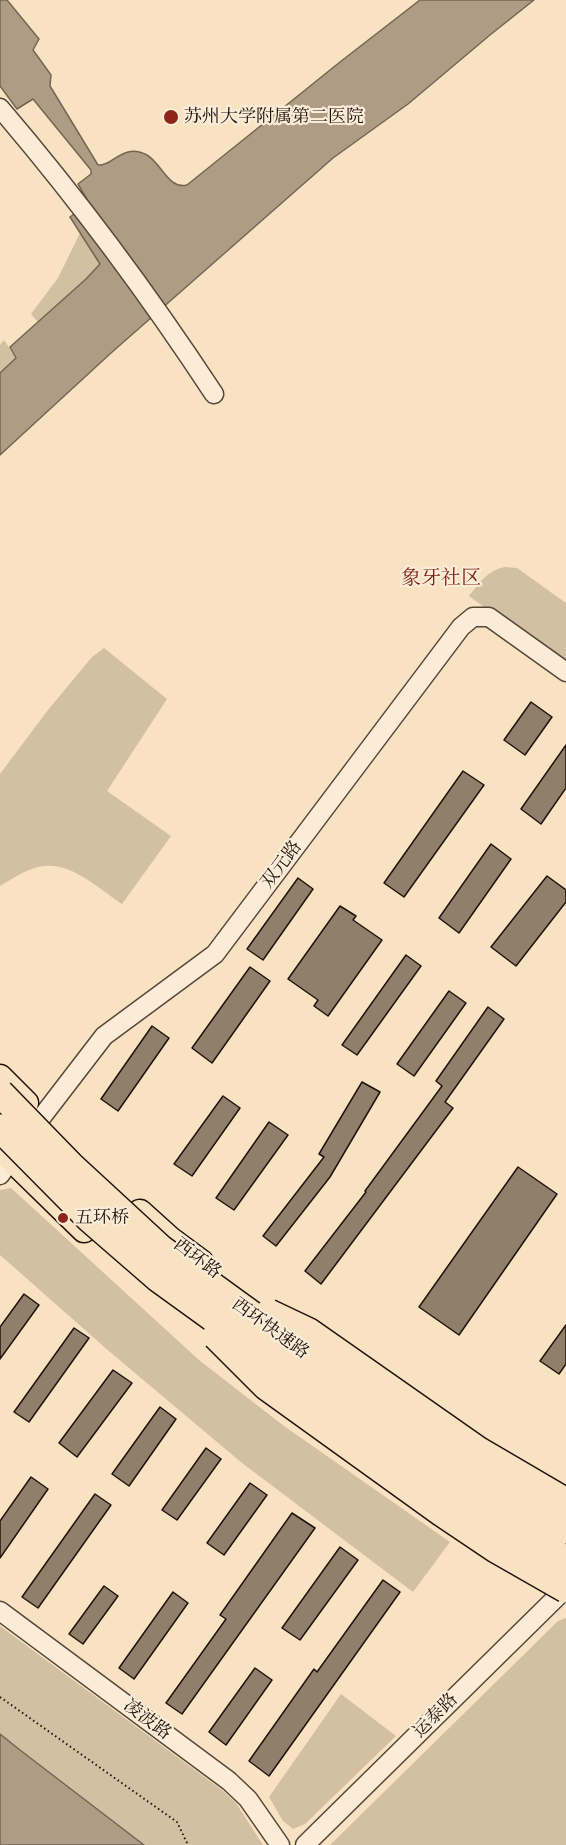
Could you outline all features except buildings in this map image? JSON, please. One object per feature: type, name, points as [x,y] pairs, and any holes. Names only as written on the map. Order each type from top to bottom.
[{"type":"highway","name":"西环快速路","points":[[0,1093],[105,1198],[161,1248],[467,1471],[566,1530]]},
{"type":"highway","name":"西环快速路","points":[[0,1128],[90,1219],[158,1278],[559,1567]]},
{"type":"highway","points":[[158,1278],[267,1386],[441,1512],[496,1549],[566,1589]]},
{"type":"highway","points":[[204,1281],[309,1332],[480,1451],[566,1502]]},
{"type":"main road","name":"西环路","points":[[0,1077],[96,1173],[170,1239],[322,1353],[477,1461],[566,1514]]},
{"type":"main road","points":[[4,1161],[140,1279],[291,1392],[502,1540],[559,1567],[566,1535]]},
{"type":"street","points":[[0,108],[76,202],[169,326],[214,394]]},
{"type":"street","name":"双元路","points":[[4,1161],[41,1118],[104,1036],[216,954],[461,627],[473,617],[489,617],[566,672]]},
{"type":"street","name":"运泰路","points":[[305,1845],[566,1589]]},
{"type":"street","name":"凌波路","points":[[0,1611],[229,1781],[248,1799],[280,1845]]},
{"type":"path","points":[[0,1697],[177,1822],[189,1845]]},
{"type":"shaded area","points":[[0,0],[7,0],[39,39],[33,50],[51,75],[50,86],[98,165],[103,165],[131,151],[139,152],[152,159],[175,184],[187,185],[420,0],[534,0],[408,104],[333,158],[111,353],[0,455],[0,373],[16,358],[10,347],[100,264],[70,217],[89,203],[78,184],[91,174],[91,170],[33,99],[17,109],[0,86]]},
{"type":"shaded area","points":[[80,233],[100,264],[38,322],[31,314],[58,278]]},
{"type":"shaded area","points":[[4,340],[16,358],[0,373],[0,345]]},
{"type":"shaded area","points":[[505,567],[517,568],[566,603],[566,668],[469,596],[489,574]]},
{"type":"shaded area","points":[[104,648],[167,699],[107,791],[171,836],[122,904],[83,876],[61,867],[33,868],[0,886],[0,774],[48,710],[92,657]]},
{"type":"shaded area","points":[[11,1188],[199,1360],[284,1426],[450,1542],[413,1592],[242,1463],[110,1352],[0,1255],[0,1190]]},
{"type":"shaded area","points":[[566,1618],[566,1845],[330,1845],[558,1621]]},
{"type":"shaded area","points":[[0,1626],[222,1790],[236,1803],[263,1845],[144,1845],[0,1734]]},
{"type":"shaded area","points":[[341,1694],[396,1736],[305,1824],[293,1829],[283,1821],[269,1797]]},
{"type":"shaded area","points":[[0,1734],[20,1750],[144,1845],[0,1845]]},
{"type":"place","name":"苏州大学附属第二医院","points":[[171,117]]},
{"type":"place","name":"五环桥","points":[[63,1218]]},
{"type":"district","name":"象牙社区","points":[[441,579]]}]
